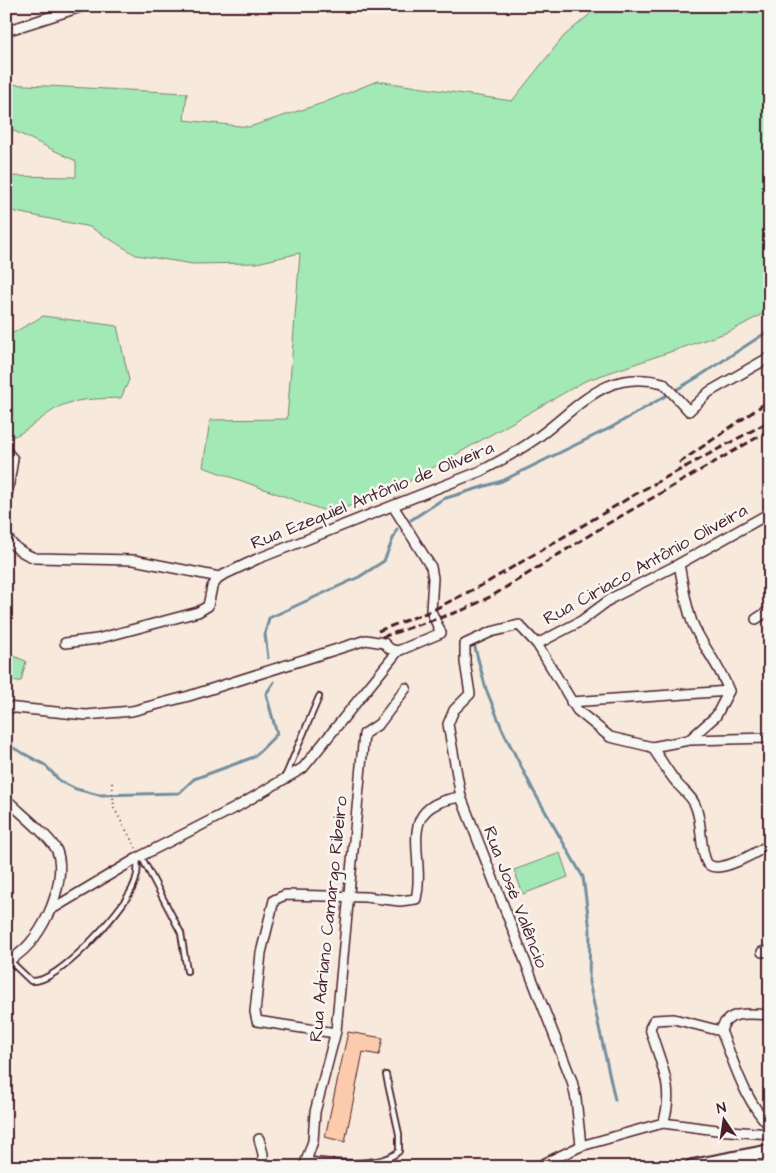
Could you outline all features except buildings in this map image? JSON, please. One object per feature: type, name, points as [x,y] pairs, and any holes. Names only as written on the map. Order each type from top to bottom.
[{"type":"main road","points":[[692,1167],[770,1152]]},
{"type":"street","points":[[6,31],[84,6]]},
{"type":"street","name":"Rua Ezequiel Antônio de Oliveira","points":[[219,577],[481,471],[511,455],[545,432],[590,395],[606,386],[642,378],[663,383],[684,408],[689,411],[709,392],[770,357]]},
{"type":"street","points":[[6,451],[13,458],[6,501]]},
{"type":"street","points":[[52,909],[139,858],[235,808],[303,768],[398,651],[441,633],[431,611],[433,578],[431,567],[393,506]]},
{"type":"street","name":"Rua Ciriaco Antônio Oliveira","points":[[537,644],[581,621],[612,598],[679,564],[770,513]]},
{"type":"street","points":[[6,536],[12,545],[22,553],[35,558],[134,560],[219,577],[212,587],[208,606],[198,612],[97,639],[65,643]]},
{"type":"street","points":[[679,564],[692,622],[723,674],[729,691],[716,716],[689,740]]},
{"type":"street","points":[[756,619],[770,610]]},
{"type":"street","name":"Rua José Valêncio","points":[[537,644],[523,628],[512,625],[468,641],[465,644],[465,662],[470,694],[454,710],[448,724],[461,797],[572,1081],[577,1106],[581,1146]]},
{"type":"street","points":[[6,706],[86,715],[132,711],[189,696],[366,640],[384,643],[390,649],[398,651]]},
{"type":"street","points":[[537,644],[571,702],[592,723],[610,737],[652,747],[689,740],[770,738]]},
{"type":"street","name":"Rua Adriano Camargo Ribeiro","points":[[305,1163],[313,1141],[315,1112],[335,1033],[364,734],[379,724],[406,688]]},
{"type":"street","points":[[571,702],[729,691]]},
{"type":"street","points":[[652,747],[695,804],[702,830],[703,849],[709,866],[719,868],[756,853],[770,844]]},
{"type":"street","points":[[335,1033],[257,1021],[255,1012],[261,953],[272,906],[279,897],[285,895],[400,901],[416,899],[418,891],[416,849],[421,818],[428,806],[461,797]]},
{"type":"street","points":[[6,799],[50,841],[57,851],[59,867],[52,909],[34,940],[23,951],[8,961]]},
{"type":"street","points":[[770,1015],[746,1014],[731,1017],[724,1021],[721,1031],[744,1089],[752,1104],[770,1126]]},
{"type":"street","points":[[663,1123],[666,1113],[667,1076],[650,1028],[651,1022],[665,1018],[721,1031]]},
{"type":"street","points":[[538,1167],[581,1146],[663,1123],[770,1134]]},
{"type":"street","points":[[259,1139],[263,1154],[263,1167]]},
{"type":"lane","points":[[285,778],[320,697]]},
{"type":"lane","points":[[8,961],[31,981],[44,980],[61,968],[103,928],[124,903],[138,875],[139,858]]},
{"type":"lane","points":[[139,858],[181,932],[187,971]]},
{"type":"lane","points":[[305,1163],[345,1163],[378,1160],[392,1157],[399,1152],[399,1134],[386,1075]]},
{"type":"path","points":[[112,783],[114,808],[139,858]]},
{"type":"green space","points":[[590,6],[770,6],[770,310],[731,331],[585,381],[399,487],[331,513],[203,467],[210,420],[287,419],[300,253],[257,263],[193,264],[136,255],[90,227],[6,210],[6,176],[76,177],[76,161],[6,127],[6,84],[187,93],[184,120],[249,127],[323,103],[377,81],[512,101],[564,36],[590,14]]},
{"type":"green space","points":[[43,316],[117,326],[129,380],[121,398],[86,400],[66,404],[20,433],[6,438],[6,337]]},
{"type":"green space","points":[[6,653],[26,661],[21,681],[6,681]]},
{"type":"green space","points":[[560,853],[568,877],[523,894],[514,870]]},
{"type":"waterway","points":[[411,520],[443,499],[502,481],[612,427],[698,377],[770,330]]},
{"type":"waterway","points":[[268,658],[265,634],[269,618],[359,577],[384,561],[397,529]]},
{"type":"waterway","points":[[474,644],[486,689],[503,731],[533,790],[583,877],[590,930],[589,982],[615,1100]]},
{"type":"waterway","points":[[6,744],[45,765],[60,781],[76,789],[99,795],[179,793],[194,779],[254,757],[277,734],[266,694],[274,682]]},
{"type":"railway","points":[[679,463],[770,400]]},
{"type":"railway","points":[[378,631],[431,611],[486,583],[639,492],[770,421]]},
{"type":"railway","points":[[382,637],[463,610],[492,596],[609,523],[770,430]]}]
